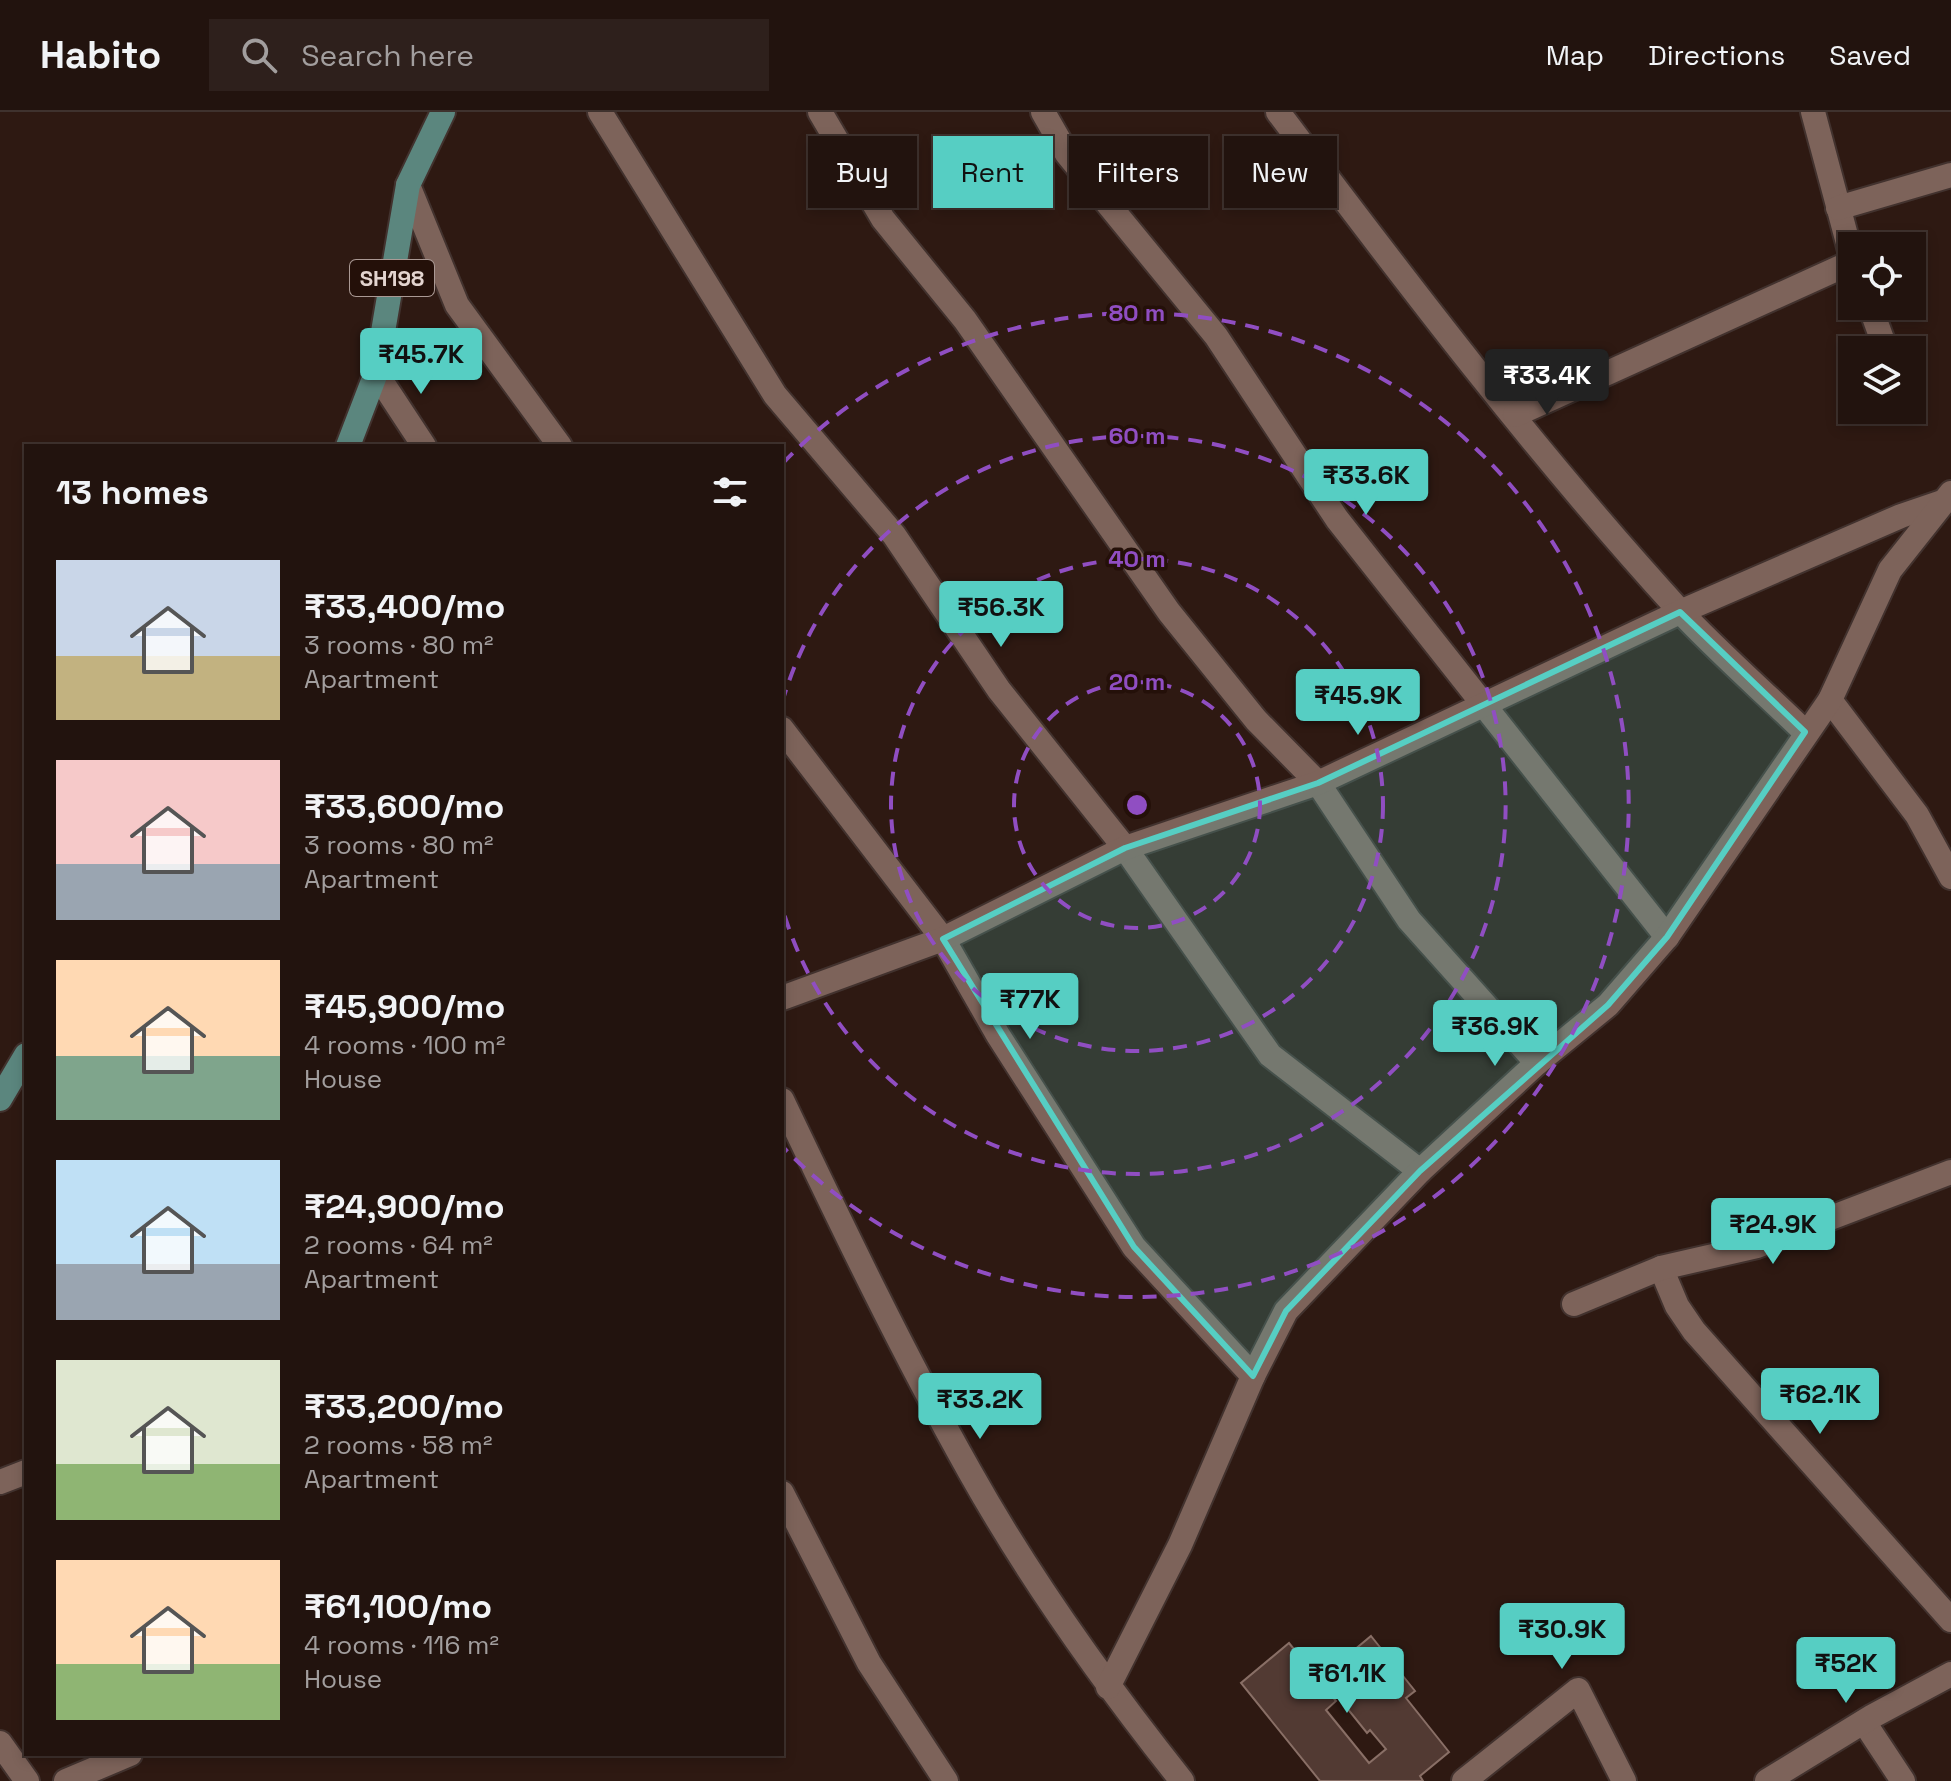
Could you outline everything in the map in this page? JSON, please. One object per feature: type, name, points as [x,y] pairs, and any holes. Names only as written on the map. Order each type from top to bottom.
[{"type":"main road","name":"SH198","points":[[349,444],[376,373],[408,185],[443,112]]},
{"type":"main road","points":[[0,1099],[24,1058]]},
{"type":"street","points":[[600,112],[775,395],[894,535],[999,690],[1125,848],[1270,1055],[1420,1171]]},
{"type":"street","points":[[820,112],[883,219],[965,320],[1169,612],[1256,720],[1318,783],[1409,920],[1537,1063]]},
{"type":"street","points":[[1043,112],[1067,154],[1216,336],[1337,519],[1667,937]]},
{"type":"street","points":[[1278,112],[1430,315],[1580,497],[1680,612],[1805,732]]},
{"type":"street","points":[[1813,112],[1844,232]]},
{"type":"street","points":[[1838,208],[1951,175]]},
{"type":"street","points":[[408,185],[457,305],[559,444]]},
{"type":"street","points":[[1515,415],[1838,266]]},
{"type":"street","points":[[376,373],[423,444]]},
{"type":"street","points":[[784,997],[943,939],[1125,848],[1318,783],[1680,612],[1947,498]]},
{"type":"street","points":[[1108,1687],[1180,1545],[1253,1376],[1286,1311],[1420,1171],[1537,1063],[1608,1005],[1667,937],[1805,732],[1830,700],[1890,570],[1947,498]]},
{"type":"street","points":[[1830,700],[1917,815],[1948,869]]},
{"type":"street","points":[[784,732],[943,939],[998,1035],[1134,1247],[1253,1376]]},
{"type":"street","points":[[784,1104],[880,1306],[972,1475],[1108,1687],[1182,1781]]},
{"type":"street","points":[[1574,1304],[1661,1268],[1757,1246],[1951,1172]]},
{"type":"street","points":[[1661,1268],[1677,1306],[1694,1331],[1951,1620]]},
{"type":"street","points":[[0,1482],[24,1473]]},
{"type":"street","points":[[784,1497],[869,1663],[946,1781]]},
{"type":"street","points":[[1767,1781],[1951,1674]]},
{"type":"street","points":[[1464,1781],[1578,1690],[1624,1781]]},
{"type":"street","points":[[1864,1722],[1903,1781]]},
{"type":"street","points":[[0,1743],[27,1781]]},
{"type":"street","points":[[66,1781],[125,1756]]},
{"type":"highlighted area","points":[[1680,612],[1805,732],[1667,937],[1608,1005],[1420,1171],[1286,1311],[1253,1376],[1134,1247],[943,939],[1125,848],[1318,783]]},
{"type":"building","points":[[1371,1636],[1415,1691],[1406,1698],[1449,1752],[1420,1776],[1423,1781],[1320,1781],[1241,1683],[1289,1643],[1336,1701],[1326,1710],[1369,1763],[1386,1749],[1370,1730],[1367,1733],[1322,1677]]}]
